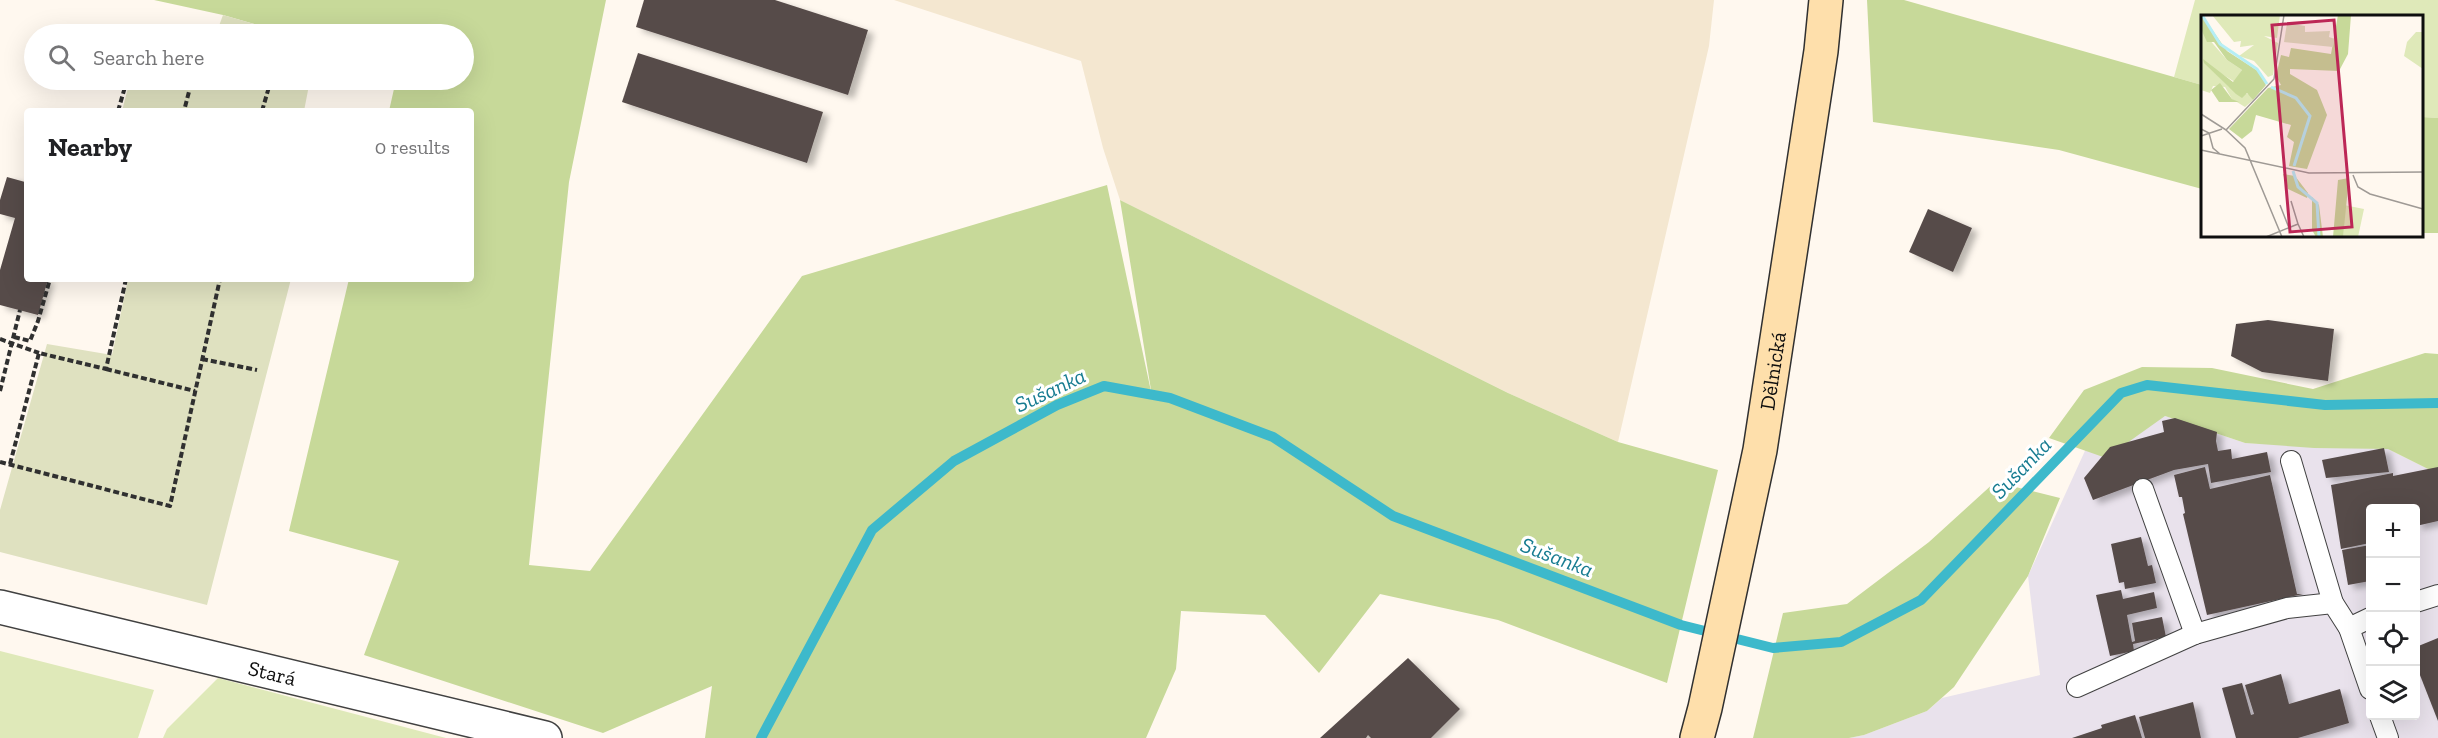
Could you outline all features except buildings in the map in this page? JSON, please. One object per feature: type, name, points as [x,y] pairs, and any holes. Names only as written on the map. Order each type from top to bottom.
[{"type":"main road","name":"Dělnická","points":[[1701,723],[1760,450],[1818,74],[1826,0]]},
{"type":"street","name":"Stará","points":[[0,607],[545,738]]},
{"type":"lane","points":[[2291,461],[2332,603],[2349,628],[2366,677]]},
{"type":"lane","points":[[2143,489],[2195,634]]},
{"type":"lane","points":[[2420,600],[2438,595]]},
{"type":"lane","points":[[2077,687],[2195,634],[2287,608],[2332,603]]},
{"type":"lane","points":[[2349,628],[2366,620]]},
{"type":"lane","points":[[2381,720],[2388,738]]},
{"type":"path","points":[[119,108],[124,90]]},
{"type":"path","points":[[185,108],[190,90]]},
{"type":"path","points":[[263,108],[268,90]]},
{"type":"path","points":[[14,337],[30,341],[49,282]]},
{"type":"path","points":[[106,369],[125,282]]},
{"type":"path","points":[[0,462],[170,506],[219,282]]},
{"type":"path","points":[[0,390],[20,310]]},
{"type":"path","points":[[0,339],[39,353],[195,391]]},
{"type":"path","points":[[10,464],[39,353]]},
{"type":"path","points":[[202,359],[257,370]]},
{"type":"shaded area","points":[[894,0],[1714,0],[1709,46],[1618,442],[1508,393],[1120,200],[1103,148],[1081,61]]},
{"type":"shaded area","points":[[2165,416],[2245,443],[2388,449],[2434,472],[2438,469],[2438,738],[1848,738],[1864,735],[1927,711],[1942,698],[2040,675],[2028,576],[2089,442]]},
{"type":"green space","points":[[154,0],[606,0],[569,182],[529,565],[590,571],[802,276],[1107,185],[1152,396],[1120,200],[1508,393],[1618,442],[1718,470],[1667,683],[1498,620],[1380,594],[1319,673],[1265,615],[1181,611],[1176,669],[1146,738],[705,738],[712,686],[603,733],[364,655],[399,561],[289,531],[348,282],[474,282],[474,108],[390,108],[394,90],[474,90],[474,24],[254,24]]},
{"type":"green space","points":[[1867,0],[1904,0],[2201,85],[2201,189],[2059,150],[1873,122]]},
{"type":"green space","points":[[2195,0],[2438,0],[2438,118],[2423,117],[2423,15],[2201,15],[2201,85],[2174,77]]},
{"type":"green space","points":[[223,15],[254,24],[220,24]]},
{"type":"green space","points":[[127,90],[308,90],[305,108],[123,108]]},
{"type":"green space","points":[[2423,117],[2438,118],[2438,233],[2423,233]]},
{"type":"green space","points":[[127,282],[290,282],[207,605],[0,552],[0,510],[47,344],[112,355]]},
{"type":"green space","points":[[2425,353],[2438,354],[2438,469],[2434,472],[2388,449],[2314,448],[2245,443],[2165,416],[2106,458],[2049,438],[2084,390],[2142,367],[2212,368],[2313,389]]},
{"type":"green space","points":[[1995,482],[2060,498],[2028,576],[1954,687],[1927,711],[1864,735],[1849,738],[1753,738],[1783,613],[1847,604],[1929,542]]},
{"type":"green space","points":[[0,651],[154,690],[138,738],[0,738]]},
{"type":"green space","points":[[218,678],[446,738],[163,738],[167,729]]},
{"type":"waterway","name":"Sušanka","points":[[761,738],[872,530],[954,461],[1057,405],[1104,386],[1170,398],[1273,437],[1393,516],[1681,625],[1773,648],[1841,642],[1921,600],[2121,393],[2147,385],[2325,405],[2438,403]]}]
